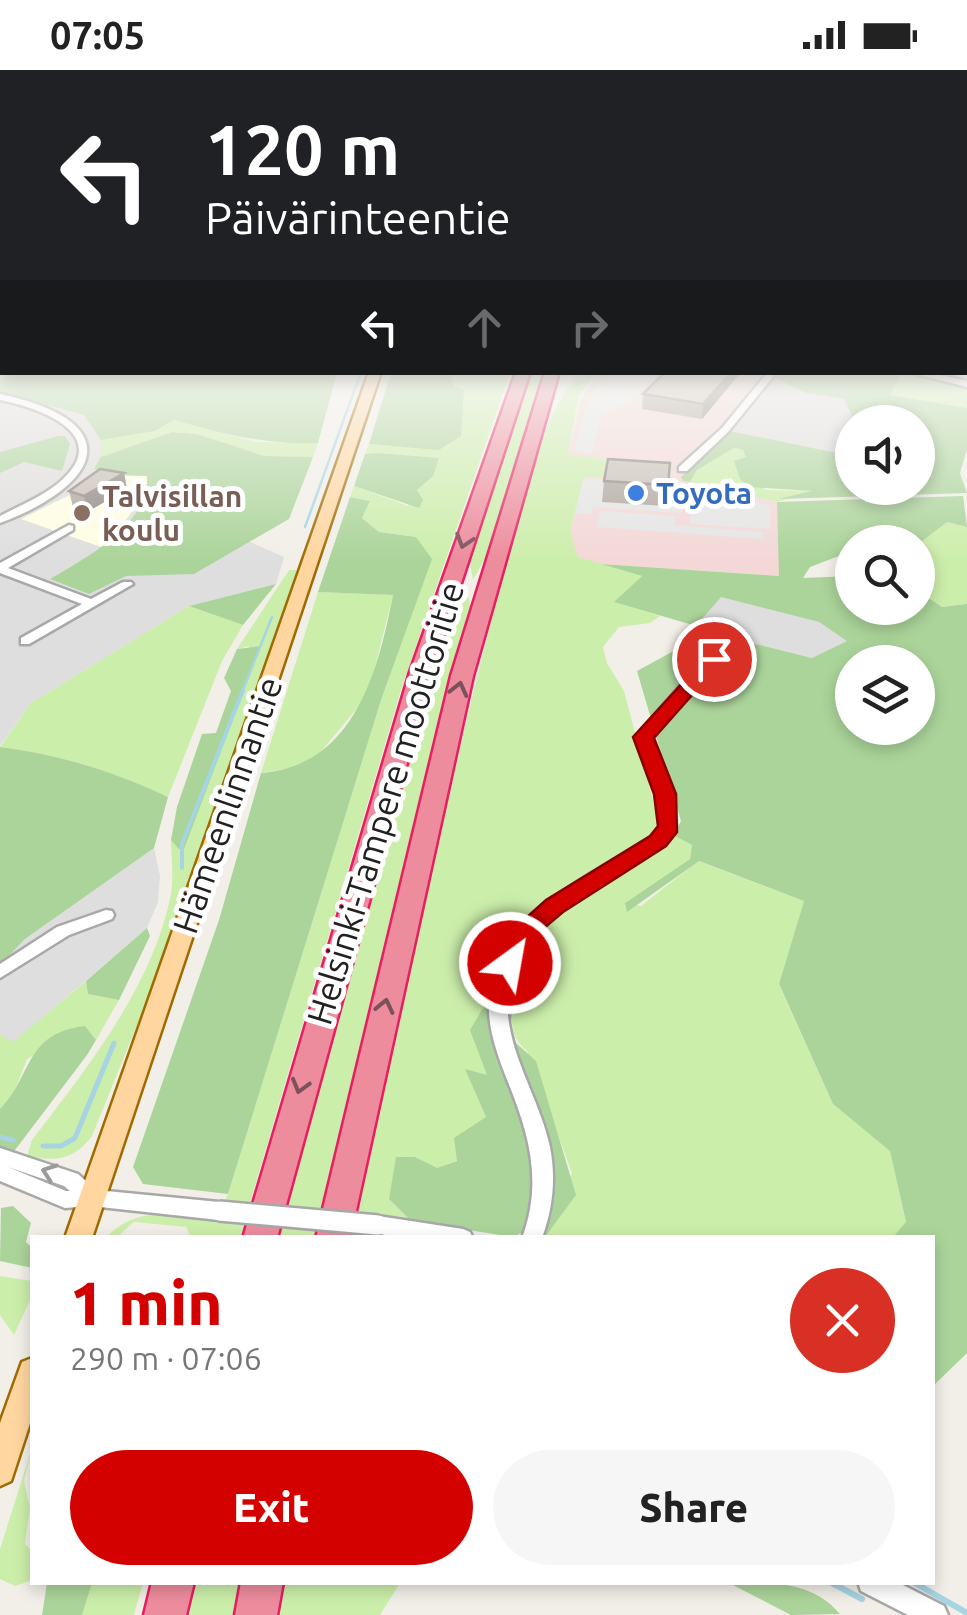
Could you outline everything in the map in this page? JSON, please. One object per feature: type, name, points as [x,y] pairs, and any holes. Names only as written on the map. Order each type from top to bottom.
[{"type":"highway","name":"Helsinki-Tampere moottoritie","points":[[261,1235],[421,672],[508,417]]},
{"type":"highway","name":"Helsinki-Tampere moottoritie","points":[[334,1235],[462,676],[538,417]]},
{"type":"highway","points":[[165,1615],[172,1585]]},
{"type":"highway","points":[[256,1615],[261,1585]]},
{"type":"main road","name":"Hämeenlinnantie","points":[[79,1235],[359,417]]},
{"type":"main road","points":[[0,1470],[30,1378]]},
{"type":"street","points":[[0,520],[58,488],[80,464],[84,447],[78,431],[62,417]]},
{"type":"street","points":[[684,469],[736,417]]},
{"type":"street","points":[[0,569],[69,528]]},
{"type":"street","points":[[0,569],[90,603]]},
{"type":"street","points":[[25,641],[127,584]]},
{"type":"street","points":[[533,1235],[545,1171],[541,1144],[499,1024],[502,983],[535,922],[658,841],[669,827],[665,794],[643,737],[692,678],[736,639]]},
{"type":"street","points":[[0,972],[63,931],[106,915]]},
{"type":"street","points":[[0,1156],[71,1180],[91,1198]]},
{"type":"street","points":[[0,1172],[65,1200],[91,1198],[378,1225],[443,1235]]},
{"type":"street","points":[[876,1585],[936,1615]]},
{"type":"shaded area","points":[[0,417],[109,417],[102,476],[284,557],[276,584],[189,606],[31,703],[0,746]]},
{"type":"shaded area","points":[[577,417],[731,417],[676,470],[686,472],[683,481],[777,502],[780,576],[601,564],[577,557],[570,532],[584,477],[568,454]]},
{"type":"shaded area","points":[[583,417],[601,417],[592,454],[574,451]]},
{"type":"shaded area","points":[[741,417],[835,417],[835,453],[730,431]]},
{"type":"shaded area","name":"Talvisillan koulu","points":[[110,475],[148,476],[148,491],[104,548],[21,519]]},
{"type":"shaded area","points":[[584,478],[607,480],[603,502],[665,506],[668,484],[684,486],[682,513],[593,507],[592,514],[575,513]]},
{"type":"shaded area","points":[[692,490],[765,504],[770,507],[770,529],[690,524]]},
{"type":"shaded area","points":[[600,511],[675,516],[675,525],[763,532],[763,539],[597,527]]},
{"type":"shaded area","points":[[720,596],[819,622],[848,641],[812,658],[699,630],[696,626]]},
{"type":"shaded area","points":[[154,848],[160,876],[158,902],[147,928],[13,1043],[0,1034],[0,965],[25,939]]},
{"type":"green space","points":[[85,417],[325,417],[318,443],[245,438],[174,420],[155,431],[101,440]]},
{"type":"green space","points":[[377,417],[462,417],[461,436],[439,450],[369,444]]},
{"type":"green space","points":[[447,417],[495,417],[401,690],[241,1235],[190,1235],[186,1227],[134,1222],[119,1235],[109,1235],[143,1216],[216,1219],[228,1194],[382,697],[431,559],[416,537],[379,532],[362,518],[370,501],[350,497],[354,486],[408,506],[439,458],[365,454],[369,444],[439,449]]},
{"type":"green space","points":[[514,417],[531,417],[489,551],[473,580],[468,552]]},
{"type":"green space","points":[[552,417],[575,417],[568,454],[674,470],[664,474],[666,481],[584,477],[570,532],[578,557],[642,576],[615,602],[660,616],[650,623],[619,627],[603,647],[607,663],[624,691],[661,830],[545,907],[511,950],[488,1076],[466,1070],[486,1117],[458,1160],[437,1169],[415,1157],[389,1199],[411,1221],[372,1218],[372,1233],[393,1235],[354,1235],[470,705],[522,496]]},
{"type":"green space","points":[[935,417],[967,417],[967,449],[960,473],[967,493],[935,494]]},
{"type":"green space","points":[[174,420],[257,442],[318,443],[313,457],[264,456],[197,434],[172,432],[101,457],[101,440],[155,431]]},
{"type":"green space","points":[[730,431],[835,453],[835,497],[779,499],[812,491],[750,487],[740,479],[734,461],[746,457],[743,450],[734,448],[697,470],[690,482],[683,481],[681,477]]},
{"type":"green space","points":[[172,432],[197,434],[264,456],[313,457],[289,519],[194,574],[126,576],[89,594],[50,579],[113,538],[138,509],[145,493],[147,476],[110,475],[94,469],[101,457]]},
{"type":"green space","points":[[65,436],[70,444],[62,471],[24,462],[0,473],[0,452]]},
{"type":"green space","points":[[734,448],[743,450],[765,490],[813,491],[777,502],[690,482],[697,470]]},
{"type":"green space","points":[[365,454],[439,458],[433,476],[417,490],[423,500],[419,508],[354,486]]},
{"type":"green space","points":[[963,496],[967,527],[947,522],[935,531],[935,525],[835,525],[835,557],[810,567],[803,578],[835,577],[835,625],[935,625],[935,602],[942,607],[967,604],[967,1353],[935,1384],[935,1235],[895,1235],[906,1222],[890,1151],[833,1104],[779,984],[804,901],[699,861],[627,912],[625,903],[690,859],[692,845],[673,835],[681,821],[637,671],[681,647],[699,630],[812,658],[835,647],[835,745],[935,745],[935,645],[839,645],[847,641],[819,622],[721,597],[696,626],[614,602],[642,576],[601,564],[779,576],[777,502],[935,505],[935,497]]},
{"type":"green space","points":[[350,497],[370,501],[362,518],[379,532],[416,537],[432,559],[382,697],[228,1194],[143,1184],[133,1167],[219,920],[261,773],[293,766],[319,753],[340,734],[356,710],[379,654],[393,595],[318,592]]},
{"type":"green space","points":[[947,522],[967,527],[967,604],[942,607],[935,602],[935,529]]},
{"type":"green space","points":[[289,570],[296,570],[297,576],[152,988],[92,1136],[78,1150],[63,1157],[27,1156],[32,1140],[115,1024],[149,961],[171,894],[171,840],[184,848],[249,646],[237,649]]},
{"type":"green space","points":[[276,584],[243,625],[189,606]]},
{"type":"green space","points":[[318,592],[393,595],[368,695],[318,755],[302,766],[261,773]]},
{"type":"green space","points":[[469,597],[471,614],[421,797],[316,1235],[278,1235],[448,612]]},
{"type":"green space","points":[[189,606],[243,625],[222,661],[168,797],[86,765],[0,747],[31,703]]},
{"type":"green space","points":[[261,646],[184,849],[179,849],[171,840],[177,807],[202,734],[216,733],[231,691],[224,678],[237,649]]},
{"type":"green space","points":[[0,747],[86,765],[168,797],[154,848],[25,939],[0,965]]},
{"type":"green space","points":[[673,835],[692,845],[690,859],[625,903],[641,906],[698,861],[804,901],[779,985],[833,1104],[890,1150],[906,1223],[896,1235],[546,1235],[572,1173],[527,1051],[513,1031],[512,1016],[522,993],[516,974],[546,921]]},
{"type":"green space","points":[[147,928],[150,936],[119,1000],[88,994],[86,981]]},
{"type":"green space","points":[[516,974],[522,993],[513,1004],[511,1024],[516,1043],[536,1061],[576,1195],[546,1235],[549,1168],[509,1045],[507,996]]},
{"type":"green space","points":[[86,981],[89,994],[119,1000],[96,1040],[85,1026],[27,1059],[12,1098],[0,1109],[0,1034],[13,1042]]},
{"type":"green space","points":[[488,1000],[494,1000],[539,1170],[525,1231],[517,1235],[411,1221],[389,1199],[396,1157],[415,1157],[437,1168],[457,1161],[454,1138],[486,1117],[465,1069],[487,1075],[470,1030]]},
{"type":"green space","points":[[85,1026],[96,1040],[87,1055],[12,1154],[0,1151],[0,1109],[32,1058],[51,1037]]},
{"type":"green space","points":[[13,1206],[31,1223],[26,1242],[30,1246],[30,1268],[0,1261],[1,1208]]},
{"type":"green space","points":[[0,1276],[30,1281],[30,1300],[14,1335],[0,1315]]},
{"type":"green space","points":[[30,1454],[24,1481],[30,1508],[25,1544],[30,1549],[30,1581],[15,1586],[0,1579],[0,1549]]},
{"type":"green space","points":[[47,1585],[91,1585],[82,1615],[42,1615]]},
{"type":"green space","points":[[91,1585],[142,1585],[134,1615],[82,1615]]},
{"type":"green space","points":[[189,1585],[240,1585],[233,1615],[181,1615]]},
{"type":"green space","points":[[283,1585],[399,1585],[380,1615],[278,1615]]},
{"type":"green space","points":[[733,1585],[789,1585],[816,1595],[840,1614],[791,1615]]},
{"type":"building","points":[[608,459],[670,463],[668,485],[604,481]]},
{"type":"building","points":[[100,469],[124,473],[84,496],[69,491]]},
{"type":"waterway","points":[[305,527],[345,417]]},
{"type":"waterway","points":[[242,692],[272,617]]},
{"type":"waterway","points":[[182,868],[182,844],[243,690]]},
{"type":"waterway","points":[[43,1146],[61,1146],[75,1138],[114,1043]]},
{"type":"waterway","points":[[0,1137],[13,1140]]},
{"type":"waterway","points":[[836,1585],[862,1599]]},
{"type":"waterway","points":[[918,1585],[967,1613]]},
{"type":"place","name":"Toyota","points":[[636,493]]},
{"type":"place","name":"Talvisillan koulu","points":[[82,513]]},
{"type":"route","points":[[510,963],[535,922],[658,841],[669,827],[665,794],[643,737],[692,678],[714,659]]}]
